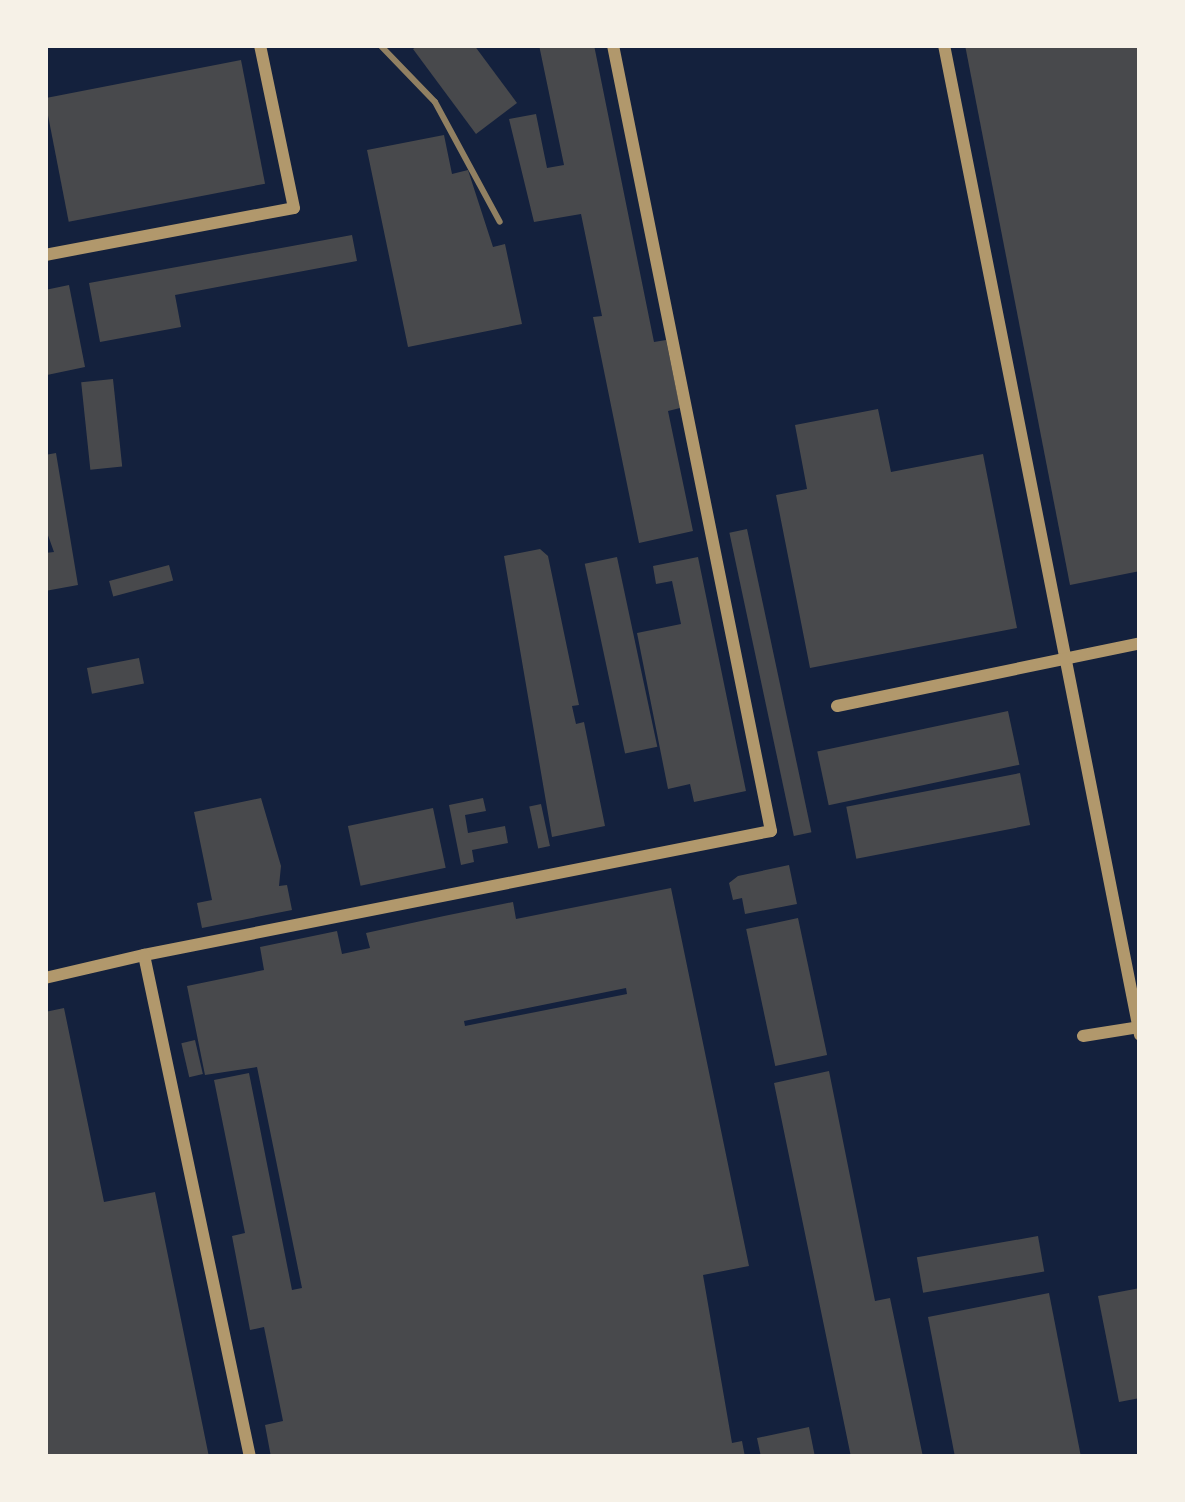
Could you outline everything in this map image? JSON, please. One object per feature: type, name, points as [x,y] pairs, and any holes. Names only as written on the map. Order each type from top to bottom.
[{"type":"street","points":[[45,255],[294,208],[260,45]]},
{"type":"street","points":[[45,978],[771,831],[613,45]]},
{"type":"street","points":[[944,45],[1140,1030],[1083,1036]]},
{"type":"street","points":[[837,706],[1140,643]]},
{"type":"street","points":[[144,955],[250,1457]]},
{"type":"building","points":[[474,45],[517,103],[476,134],[413,49]]},
{"type":"building","points":[[539,45],[594,45],[654,342],[666,340],[680,408],[668,411],[693,531],[639,543],[593,317],[602,316],[581,214],[534,222],[509,119],[536,114],[547,168],[564,165]]},
{"type":"building","points":[[965,45],[1140,45],[1140,571],[1070,585]]},
{"type":"building","points":[[241,60],[265,184],[69,222],[45,98]]},
{"type":"building","points":[[444,135],[452,174],[468,170],[493,247],[505,244],[522,324],[408,347],[367,150]]},
{"type":"building","points":[[352,235],[357,261],[175,295],[181,327],[100,342],[89,283]]},
{"type":"building","points":[[69,285],[85,367],[47,375],[45,290]]},
{"type":"building","points":[[113,379],[122,467],[90,470],[81,382]]},
{"type":"building","points":[[878,409],[891,472],[983,454],[1017,628],[810,668],[776,495],[807,489],[795,425]]},
{"type":"building","points":[[56,453],[78,585],[45,591],[45,553],[54,552],[45,527],[45,455]]},
{"type":"building","points":[[747,529],[811,832],[794,836],[729,533]]},
{"type":"building","points":[[540,549],[548,556],[579,705],[572,706],[576,724],[584,722],[605,826],[552,837],[504,556]]},
{"type":"building","points":[[617,557],[657,747],[625,754],[585,564]]},
{"type":"building","points":[[698,557],[746,791],[694,802],[690,784],[668,789],[637,633],[681,624],[672,581],[656,584],[653,566]]},
{"type":"building","points":[[169,565],[173,580],[113,597],[109,581]]},
{"type":"building","points":[[139,658],[144,684],[92,694],[87,668]]},
{"type":"building","points":[[1008,711],[1019,765],[829,805],[817,752]]},
{"type":"building","points":[[1020,773],[1030,825],[856,859],[846,807]]},
{"type":"building","points":[[261,798],[281,866],[279,886],[287,885],[292,910],[202,928],[197,903],[212,900],[194,812]]},
{"type":"building","points":[[483,798],[486,811],[465,815],[468,833],[505,826],[508,843],[472,850],[474,862],[461,865],[449,805]]},
{"type":"building","points":[[541,804],[550,846],[538,849],[529,806]]},
{"type":"building","points":[[433,808],[446,868],[361,886],[348,826]]},
{"type":"building","points":[[789,865],[797,904],[745,914],[742,898],[733,900],[729,883],[738,876]]},
{"type":"building","points":[[671,888],[749,1266],[703,1275],[732,1443],[742,1441],[745,1457],[271,1457],[265,1425],[283,1421],[264,1327],[250,1330],[232,1236],[245,1233],[214,1080],[249,1073],[292,1290],[302,1288],[257,1067],[205,1075],[187,986],[264,970],[260,947],[337,931],[342,954],[370,948],[366,933],[513,902],[516,919]],"holes":[[[626,988],[627,994],[465,1026],[464,1021]]]},
{"type":"building","points":[[798,918],[827,1055],[775,1066],[746,929]]},
{"type":"building","points":[[64,1008],[104,1202],[155,1192],[209,1457],[45,1457],[45,1012]]},
{"type":"building","points":[[195,1040],[203,1074],[189,1077],[181,1043]]},
{"type":"building","points":[[829,1071],[875,1301],[890,1298],[923,1457],[851,1457],[774,1083]]},
{"type":"building","points":[[1038,1236],[1044,1271],[923,1293],[917,1257]]},
{"type":"building","points":[[1140,1288],[1140,1398],[1119,1402],[1098,1296]]},
{"type":"building","points":[[1049,1293],[1081,1457],[955,1457],[928,1317]]},
{"type":"building","points":[[809,1427],[815,1457],[761,1457],[757,1438]]},
{"type":"railway","points":[[380,45],[435,102],[500,222]]}]
